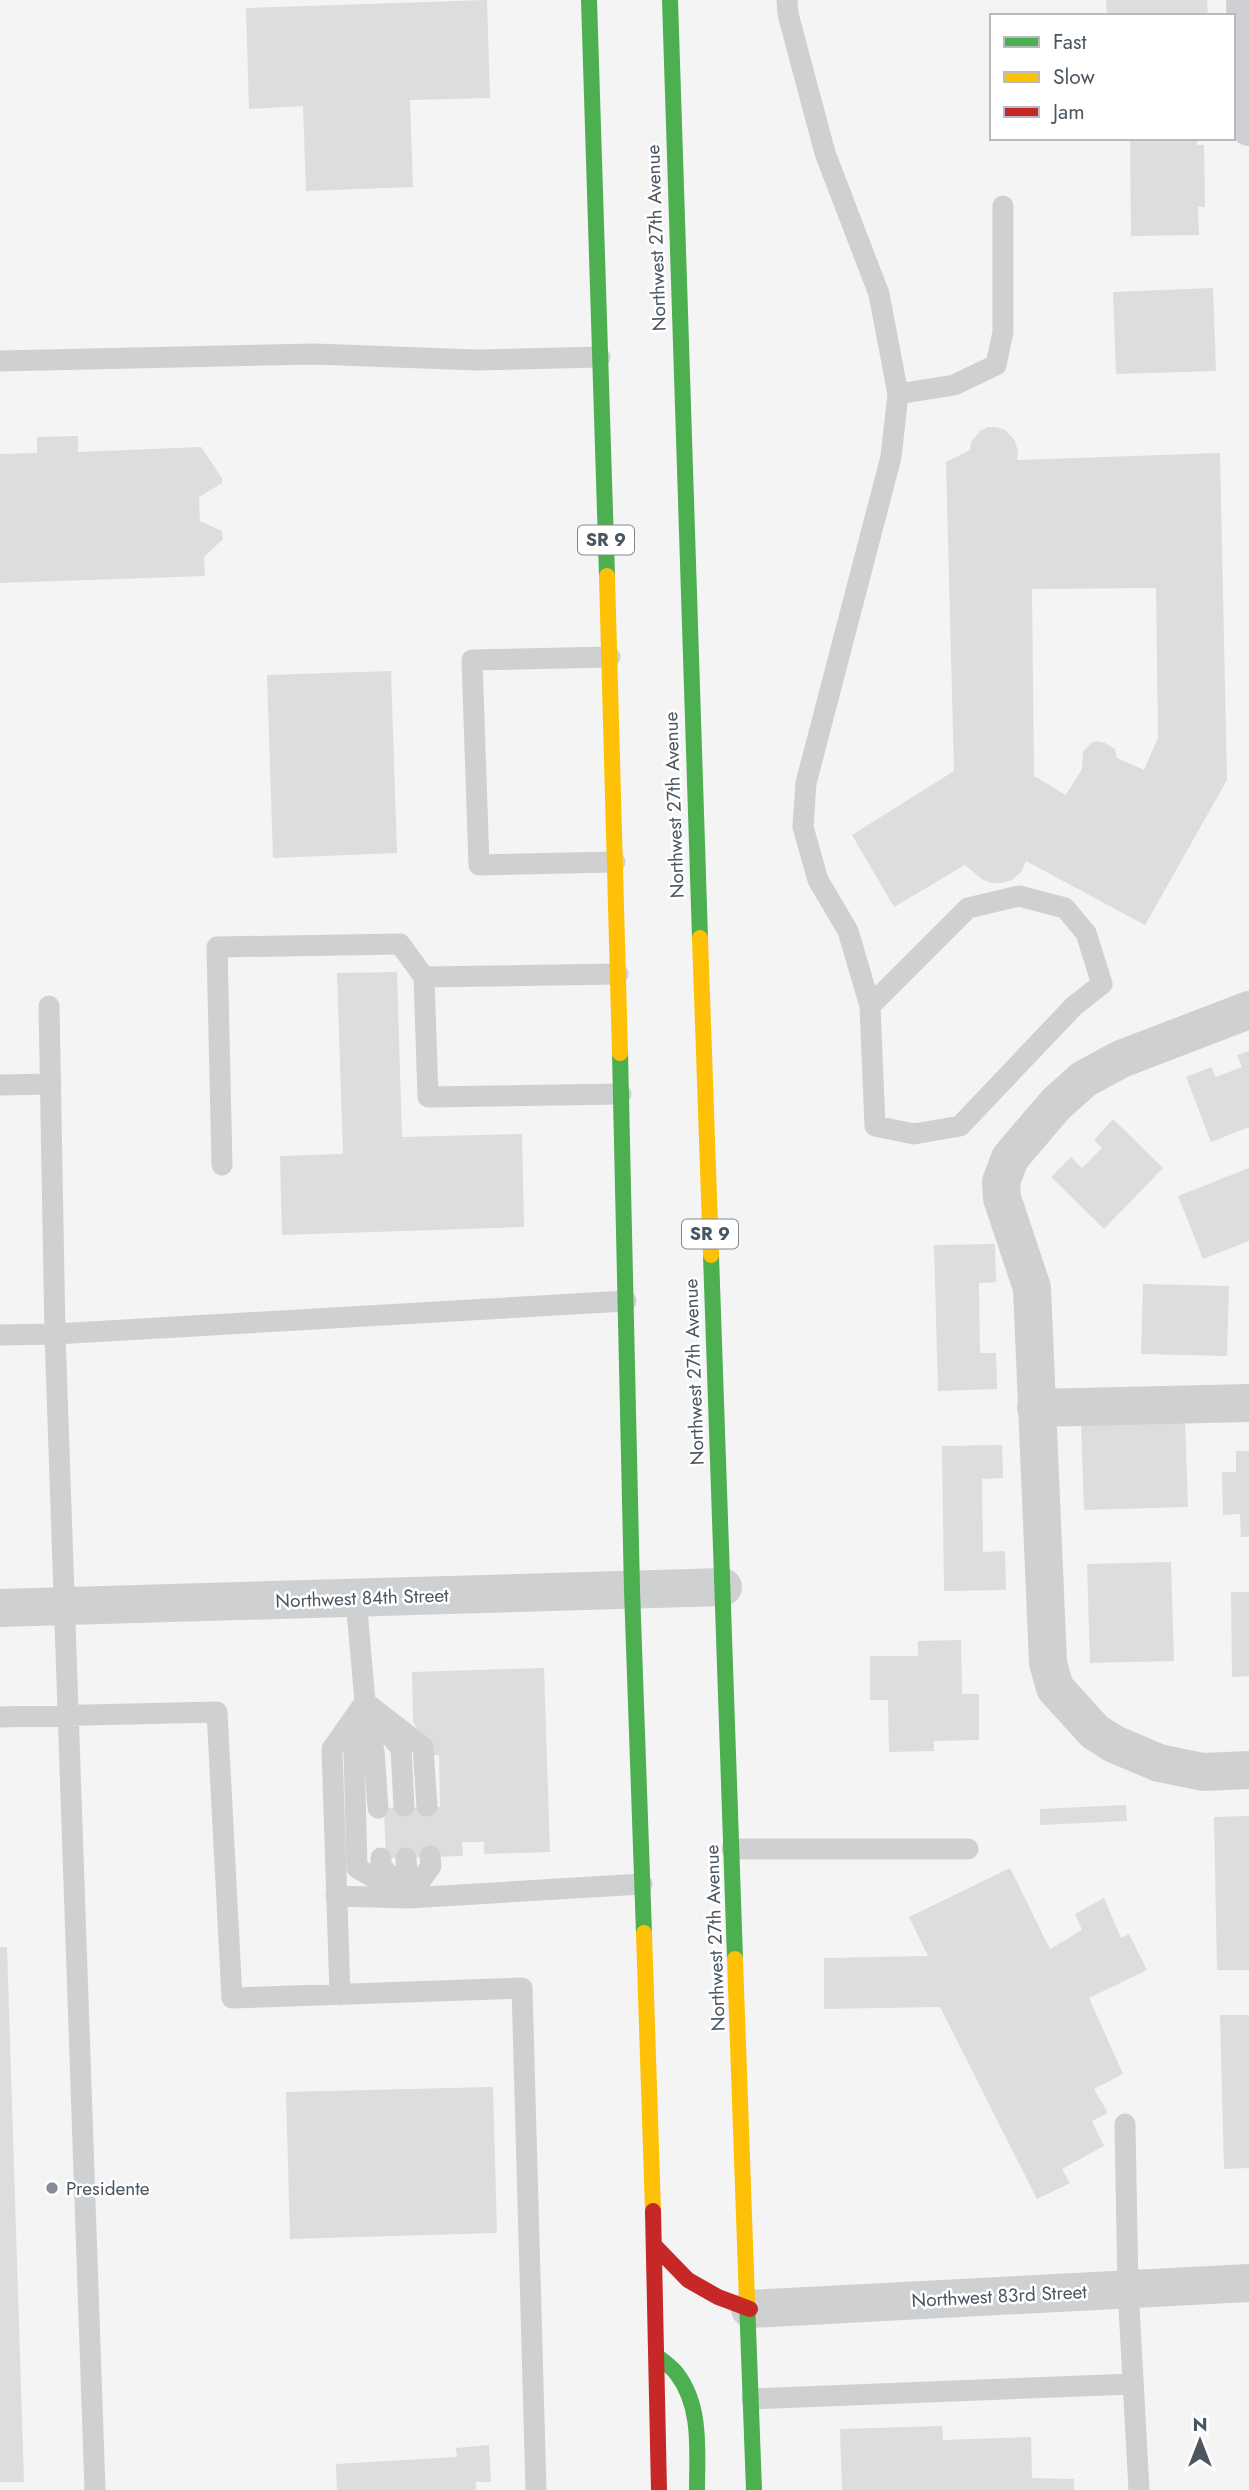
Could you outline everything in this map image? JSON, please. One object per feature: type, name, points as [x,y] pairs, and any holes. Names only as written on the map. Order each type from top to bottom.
[{"type":"main road","name":"SR 9","points":[[589,0],[610,657],[632,1590],[654,2245],[659,2490]]},
{"type":"main road","name":"Northwest 27th Avenue","points":[[670,0],[750,2309],[754,2490]]},
{"type":"main road","points":[[654,2245],[688,2280],[718,2297],[750,2309]]},
{"type":"main road","points":[[657,2356],[677,2374],[690,2395],[695,2419],[697,2490]]},
{"type":"street","points":[[1245,0],[1249,127]]},
{"type":"street","points":[[1249,1010],[1122,1059],[1084,1079],[1056,1104],[1010,1158],[1001,1182],[1002,1198],[1031,1288],[1048,1663],[1055,1688],[1095,1732],[1114,1744],[1159,1763],[1203,1772],[1249,1770]]},
{"type":"street","points":[[1036,1409],[1249,1403]]},
{"type":"street","name":"Northwest 84th Street","points":[[0,1608],[723,1587]]},
{"type":"street","name":"Northwest 83rd Street","points":[[750,2309],[1249,2283]]},
{"type":"lane","points":[[787,0],[788,13],[825,153],[879,294],[898,394],[891,457],[806,783],[803,827],[818,880],[848,930],[870,1006],[875,1126],[914,1134],[960,1126],[1073,1006],[1102,984],[1086,933],[1065,908],[1019,896],[968,908],[870,1006]]},
{"type":"lane","points":[[898,394],[954,386],[996,365],[1003,332],[1003,206]]},
{"type":"lane","points":[[0,361],[314,354],[476,360],[600,357]]},
{"type":"lane","points":[[610,657],[472,660],[479,865],[615,862]]},
{"type":"lane","points":[[222,1165],[217,947],[400,944],[424,977],[428,1097],[621,1094]]},
{"type":"lane","points":[[424,977],[618,974]]},
{"type":"lane","points":[[49,1006],[55,1334],[95,2490]]},
{"type":"lane","points":[[0,1086],[51,1084]]},
{"type":"lane","points":[[0,1335],[626,1301]]},
{"type":"lane","points":[[356,1598],[378,1808]]},
{"type":"lane","points":[[365,1702],[401,1749],[404,1806]]},
{"type":"lane","points":[[365,1702],[423,1747],[427,1806]]},
{"type":"lane","points":[[340,1995],[332,1749],[365,1702]]},
{"type":"lane","points":[[365,1702],[354,1752],[357,1868],[408,1898]]},
{"type":"lane","points":[[0,1717],[217,1712],[233,1998],[522,1988],[536,2490]]},
{"type":"lane","points":[[732,1849],[968,1849]]},
{"type":"lane","points":[[408,1898],[431,1866],[430,1856]]},
{"type":"lane","points":[[381,1858],[381,1866],[408,1898]]},
{"type":"lane","points":[[406,1858],[408,1898]]},
{"type":"lane","points":[[337,1896],[408,1898],[642,1884]]},
{"type":"lane","points":[[1125,2124],[1128,2289],[1139,2490]]},
{"type":"lane","points":[[752,2399],[1133,2384]]},
{"type":"building","points":[[487,0],[490,98],[410,100],[413,187],[306,191],[303,106],[249,109],[246,8]]},
{"type":"building","points":[[1106,0],[1207,0],[1208,14],[1107,14]]},
{"type":"building","points":[[1130,140],[1197,140],[1197,145],[1204,145],[1205,207],[1198,207],[1199,235],[1131,236]]},
{"type":"building","points":[[1213,288],[1216,371],[1116,374],[1113,292]]},
{"type":"building","points":[[988,427],[1005,430],[1014,439],[1018,451],[1017,460],[1220,453],[1227,780],[1145,925],[1026,861],[1022,871],[1012,880],[1002,883],[983,880],[965,865],[894,907],[852,835],[954,771],[946,462],[970,450],[971,442],[980,431]],"holes":[[[1156,588],[1158,738],[1144,770],[1117,758],[1115,749],[1105,743],[1091,743],[1083,752],[1082,769],[1066,795],[1034,776],[1032,589]]]},
{"type":"building","points":[[78,436],[78,452],[201,447],[222,478],[222,483],[199,497],[200,521],[222,531],[223,539],[204,557],[205,576],[0,583],[0,454],[37,453],[37,437]]},
{"type":"building","points":[[391,671],[397,853],[273,858],[267,675]]},
{"type":"building","points":[[397,972],[402,1137],[522,1134],[524,1227],[282,1235],[280,1156],[343,1154],[337,973]]},
{"type":"building","points":[[1249,1051],[1249,1127],[1211,1142],[1186,1077],[1211,1067],[1216,1077],[1242,1067],[1237,1055]]},
{"type":"building","points":[[1113,1119],[1163,1168],[1104,1229],[1051,1177],[1071,1157],[1082,1168],[1102,1148],[1094,1140]]},
{"type":"building","points":[[1249,1168],[1249,1241],[1203,1259],[1178,1196]]},
{"type":"building","points":[[995,1244],[996,1282],[979,1283],[980,1353],[996,1353],[997,1389],[938,1391],[934,1245]]},
{"type":"building","points":[[1143,1284],[1229,1286],[1227,1356],[1141,1354]]},
{"type":"building","points":[[1185,1419],[1188,1507],[1084,1510],[1081,1422]]},
{"type":"building","points":[[1002,1445],[1003,1478],[982,1479],[983,1552],[1005,1551],[1006,1590],[944,1591],[942,1446]]},
{"type":"building","points":[[1236,1451],[1249,1451],[1249,1537],[1241,1537],[1240,1514],[1223,1515],[1222,1472],[1236,1472]]},
{"type":"building","points":[[1171,1562],[1174,1661],[1090,1663],[1087,1564]]},
{"type":"building","points":[[1231,1592],[1249,1592],[1249,1676],[1232,1677]]},
{"type":"building","points":[[961,1640],[962,1694],[979,1694],[979,1740],[934,1741],[934,1751],[889,1752],[888,1700],[870,1700],[870,1656],[918,1656],[918,1641]]},
{"type":"building","points":[[544,1668],[550,1852],[484,1854],[484,1842],[462,1842],[463,1856],[386,1858],[384,1808],[440,1807],[439,1755],[429,1756],[413,1721],[412,1672]]},
{"type":"building","points":[[1126,1805],[1127,1821],[1040,1825],[1040,1809]]},
{"type":"building","points":[[1249,1816],[1249,1970],[1217,1970],[1214,1817]]},
{"type":"building","points":[[1010,1868],[1050,1949],[1082,1930],[1075,1914],[1104,1898],[1121,1938],[1129,1934],[1147,1970],[1089,1998],[1123,2074],[1094,2089],[1108,2113],[1092,2121],[1104,2146],[1062,2169],[1070,2183],[1037,2199],[940,2007],[824,2009],[824,1958],[928,1956],[909,1917]]},
{"type":"building","points":[[0,1947],[7,1947],[24,2482],[0,2482]]},
{"type":"building","points":[[1220,2015],[1249,2015],[1249,2168],[1224,2169]]},
{"type":"building","points":[[493,2087],[497,2233],[290,2239],[286,2092]]},
{"type":"building","points":[[942,2426],[943,2440],[1031,2437],[1032,2478],[1074,2479],[1074,2490],[842,2490],[840,2429]]},
{"type":"building","points":[[489,2445],[491,2482],[476,2482],[476,2490],[337,2490],[336,2464],[457,2457],[456,2448]]},
{"type":"traffic: fast","points":[[589,0],[607,576]]},
{"type":"traffic: fast","points":[[670,0],[700,938]]},
{"type":"traffic: fast","points":[[620,1053],[632,1590],[644,1933]]},
{"type":"traffic: fast","points":[[711,1255],[735,1959]]},
{"type":"traffic: fast","points":[[747,2301],[754,2490]]},
{"type":"traffic: fast","points":[[657,2356],[677,2374],[691,2401],[696,2430],[697,2490]]},
{"type":"traffic: slow","points":[[607,576],[620,1053]]},
{"type":"traffic: slow","points":[[700,938],[711,1255]]},
{"type":"traffic: slow","points":[[644,1933],[653,2211]]},
{"type":"traffic: slow","points":[[735,1959],[747,2301]]},
{"type":"traffic: jam","points":[[653,2211],[659,2490]]},
{"type":"traffic: jam","points":[[654,2245],[688,2280],[718,2297],[750,2309]]},
{"type":"place","name":"Presidente","points":[[52,2188]]}]
